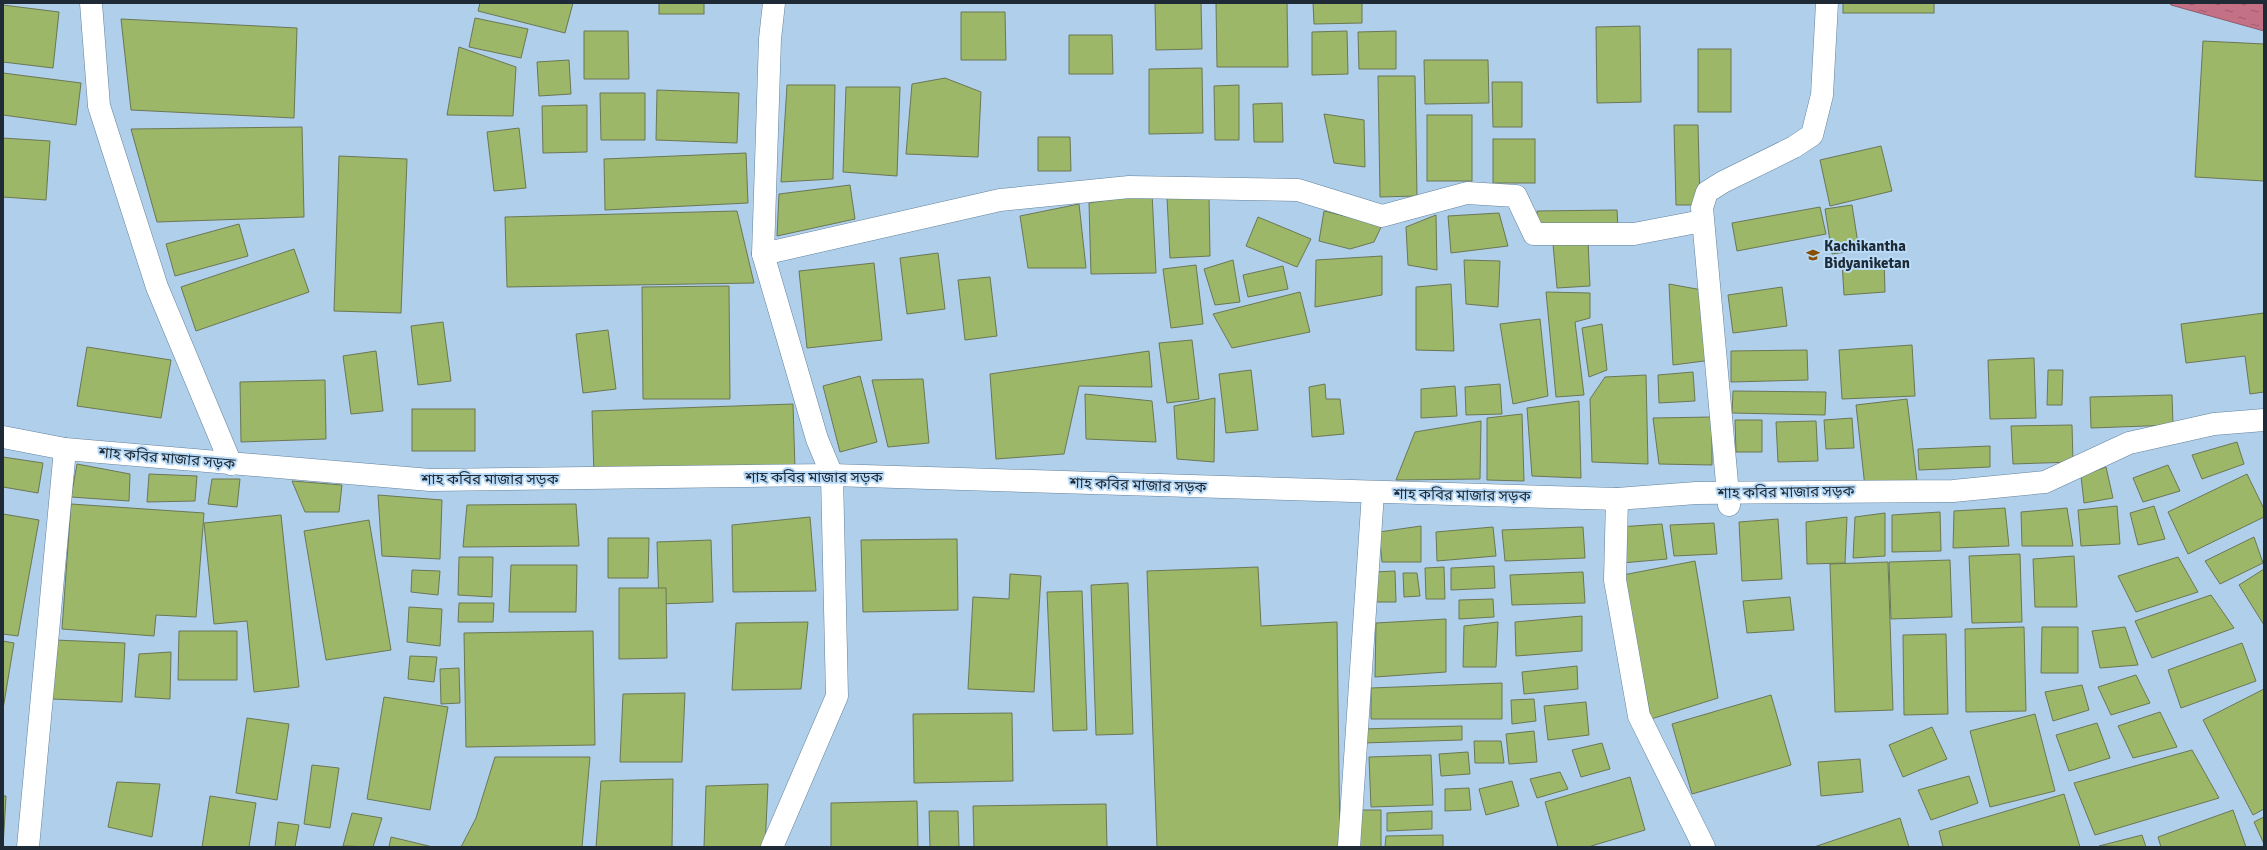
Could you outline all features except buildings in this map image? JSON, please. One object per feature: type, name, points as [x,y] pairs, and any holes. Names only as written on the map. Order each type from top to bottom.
[{"type":"street","points":[[91,3],[99,106],[157,287],[231,464]]},
{"type":"street","points":[[772,847],[837,696],[832,475],[817,439],[764,254],[770,39],[774,3]]},
{"type":"street","points":[[1729,499],[1702,221],[1702,208],[1707,192],[1723,182],[1794,147],[1812,135],[1822,95],[1827,3]]},
{"type":"street","points":[[764,254],[1000,200],[1129,187],[1298,190],[1382,216],[1467,193],[1516,196],[1534,234],[1634,234],[1702,221]]},
{"type":"street","name":"শাহ কবির মাজার সড়ক","points":[[3,437],[65,449],[430,480],[832,475],[1373,493],[1617,499],[1729,499],[1953,491],[2045,482],[2129,443],[2214,424],[2264,420]]},
{"type":"street","points":[[28,847],[65,449]]},
{"type":"street","points":[[1349,847],[1373,493]]},
{"type":"street","points":[[1617,499],[1615,580],[1639,716],[1704,847]]},
{"type":"water","points":[[2169,3],[2264,3],[2264,31],[2171,5]]},
{"type":"place","name":"Kachikantha Bidyaniketan","points":[[1813,255]]}]
